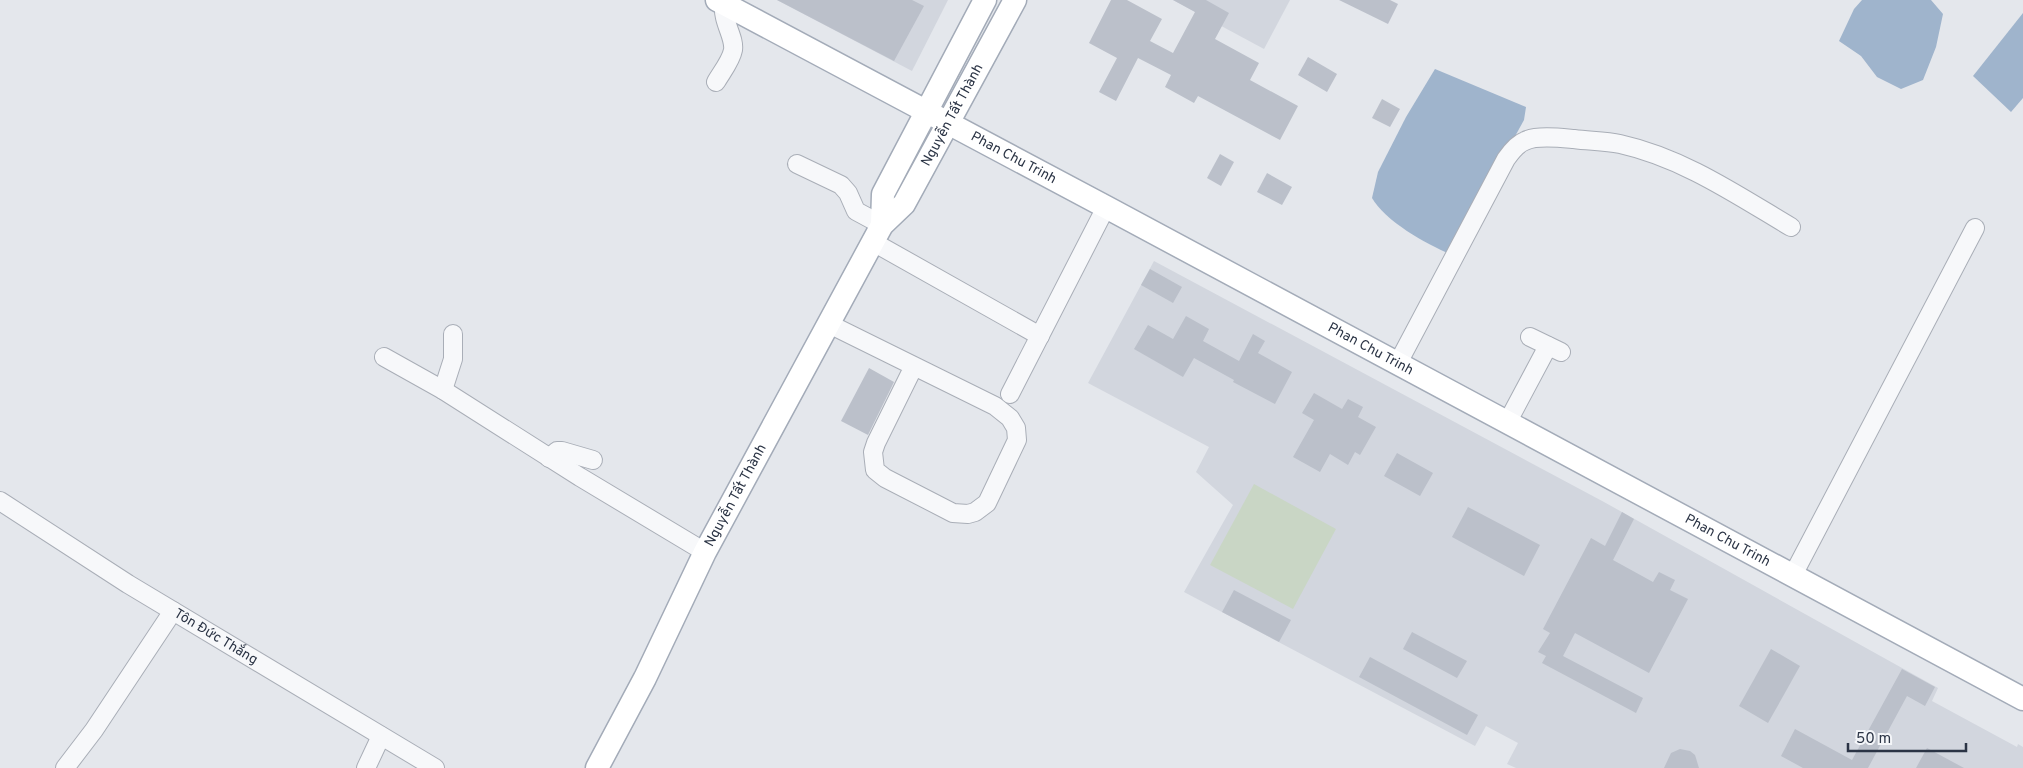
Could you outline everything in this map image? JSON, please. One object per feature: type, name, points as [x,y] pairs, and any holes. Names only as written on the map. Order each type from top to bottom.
[{"type":"main road","name":"Nguyễn Tất Thành","points":[[877,234],[883,194],[985,0]]},
{"type":"main road","name":"Nguyễn Tất Thành","points":[[597,768],[646,678],[706,552],[877,234],[904,204],[1015,0]]},
{"type":"main road","name":"Phan Chu Trinh","points":[[720,2],[1106,206],[2023,699]]},
{"type":"street","points":[[716,82],[733,50],[732,39],[720,2]]},
{"type":"street","points":[[1398,363],[1506,159],[1514,148],[1526,140],[1563,138],[1619,144],[1644,151],[1712,180],[1791,227]]},
{"type":"street","points":[[797,164],[841,186],[848,193],[856,211],[877,234],[1040,336]]},
{"type":"street","points":[[1010,394],[1106,206]]},
{"type":"street","points":[[1793,575],[1976,228]]},
{"type":"street","points":[[829,324],[995,406],[1010,418],[1016,428],[1016,445],[987,503],[975,512],[968,514],[953,513],[885,478],[875,470],[873,452],[876,443],[914,366]]},
{"type":"street","points":[[444,390],[453,359],[453,334]]},
{"type":"street","points":[[1507,423],[1554,349],[1530,337]]},
{"type":"street","points":[[384,357],[444,390],[549,458],[706,552]]},
{"type":"street","points":[[549,458],[562,450],[594,460]]},
{"type":"street","name":"Tôn Đức Thắng","points":[[0,501],[173,611],[435,768]]},
{"type":"street","points":[[65,768],[94,730],[173,611]]},
{"type":"street","points":[[366,768],[381,736]]},
{"type":"shaded area","points":[[777,0],[948,0],[912,71]]},
{"type":"shaded area","points":[[1173,0],[1290,0],[1264,49]]},
{"type":"shaded area","points":[[1154,261],[1604,502],[1938,688],[1932,701],[2017,747],[2018,744],[2023,747],[2023,768],[1516,768],[1507,764],[1518,743],[1486,726],[1475,746],[1184,592],[1233,505],[1196,472],[1209,447],[1088,383]]},
{"type":"green space","points":[[1254,484],[1336,529],[1293,609],[1210,565]]},
{"type":"water","points":[[1862,0],[1931,0],[1943,14],[1936,47],[1923,80],[1901,89],[1877,77],[1861,56],[1839,41],[1854,9]]},
{"type":"water","points":[[2023,13],[2023,98],[2011,112],[1973,76]]},
{"type":"water","points":[[1435,69],[1526,107],[1524,120],[1450,254],[1407,231],[1386,215],[1372,198],[1378,172],[1406,117]]},
{"type":"building","points":[[777,0],[912,0],[924,6],[894,61]]},
{"type":"building","points":[[1111,0],[1127,0],[1162,19],[1150,41],[1173,53],[1195,12],[1173,0],[1206,0],[1229,13],[1215,39],[1259,63],[1250,80],[1298,106],[1280,140],[1198,96],[1194,103],[1165,87],[1171,75],[1138,58],[1116,101],[1099,92],[1117,58],[1089,43]]},
{"type":"building","points":[[1339,0],[1390,0],[1398,4],[1388,24]]},
{"type":"building","points":[[1308,57],[1337,74],[1327,92],[1298,75]]},
{"type":"building","points":[[1382,99],[1400,109],[1390,127],[1372,118]]},
{"type":"building","points":[[1220,154],[1234,162],[1221,186],[1207,178]]},
{"type":"building","points":[[1267,173],[1292,187],[1282,205],[1257,192]]},
{"type":"building","points":[[1150,269],[1182,287],[1173,303],[1141,285]]},
{"type":"building","points":[[1186,316],[1209,329],[1203,341],[1239,361],[1253,334],[1265,341],[1258,353],[1292,372],[1275,404],[1233,382],[1234,380],[1194,358],[1183,377],[1134,349],[1148,325],[1173,339]]},
{"type":"building","points":[[869,368],[894,382],[868,435],[841,421]]},
{"type":"building","points":[[1314,393],[1342,409],[1348,399],[1363,407],[1358,417],[1376,427],[1360,455],[1355,452],[1348,465],[1330,454],[1320,472],[1293,457],[1314,420],[1302,413]]},
{"type":"building","points":[[1397,453],[1433,473],[1420,496],[1384,476]]},
{"type":"building","points":[[1468,507],[1540,545],[1524,576],[1452,537]]},
{"type":"building","points":[[1622,512],[1634,519],[1613,560],[1653,582],[1659,572],[1675,580],[1670,590],[1688,599],[1649,673],[1575,633],[1563,656],[1643,698],[1636,713],[1542,663],[1546,656],[1538,652],[1550,633],[1543,629],[1591,538],[1605,546]]},
{"type":"building","points":[[1234,590],[1291,620],[1279,642],[1222,612]]},
{"type":"building","points":[[1412,632],[1467,661],[1457,678],[1403,649]]},
{"type":"building","points":[[1771,649],[1800,666],[1768,723],[1739,706]]},
{"type":"building","points":[[1370,657],[1478,715],[1467,735],[1359,677]]},
{"type":"building","points":[[1902,669],[1935,687],[1925,706],[1907,696],[1868,768],[1803,768],[1781,756],[1795,729],[1852,760]]},
{"type":"building","points":[[1927,748],[1964,768],[1916,768]]},
{"type":"building","points":[[1680,749],[1690,751],[1695,755],[1699,768],[1664,768],[1671,753]]}]
